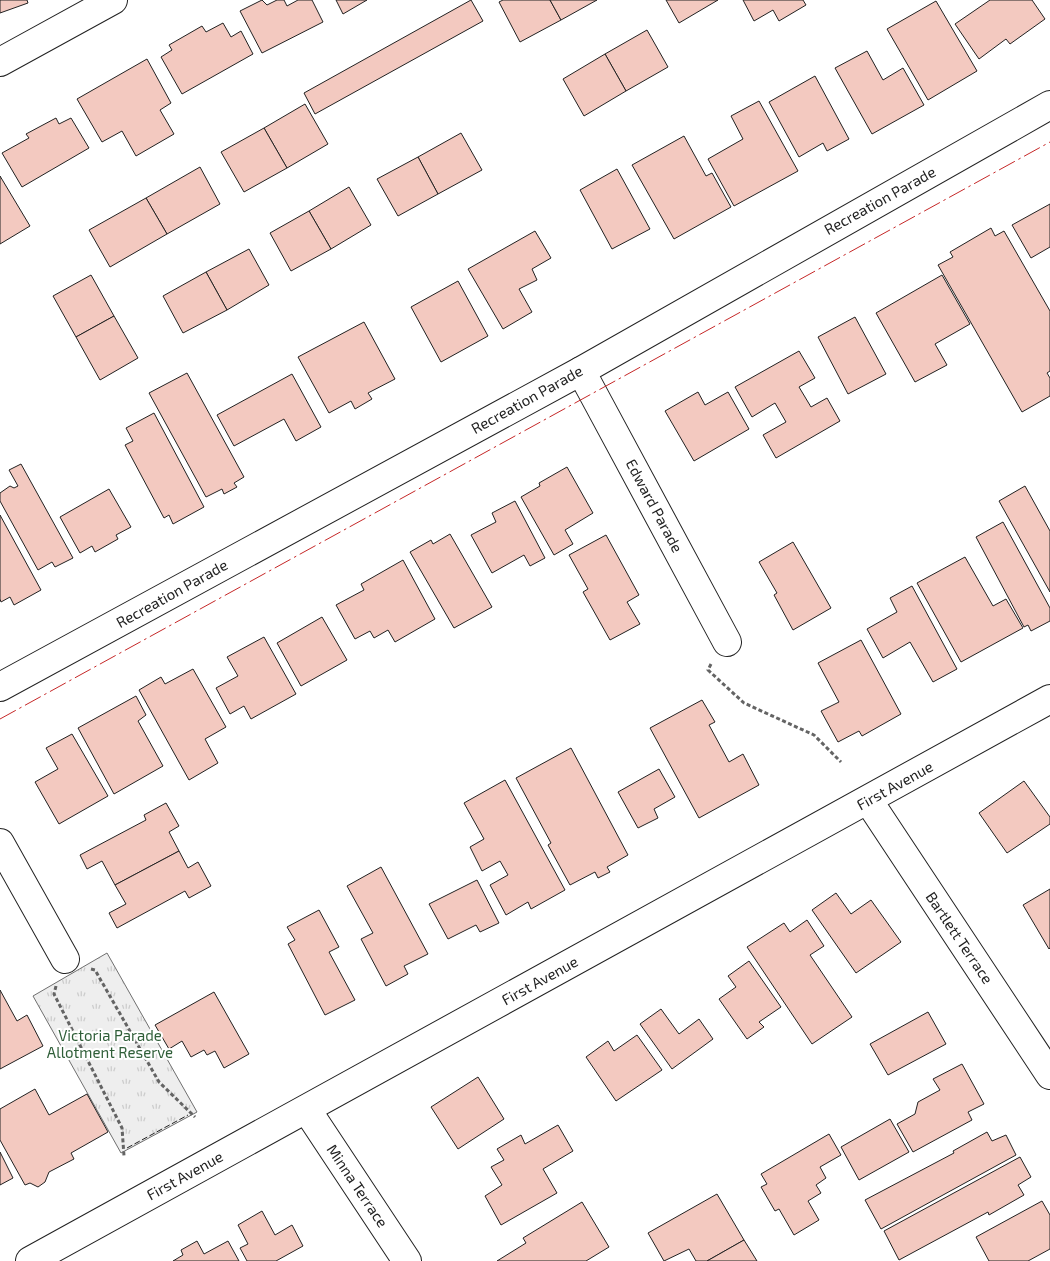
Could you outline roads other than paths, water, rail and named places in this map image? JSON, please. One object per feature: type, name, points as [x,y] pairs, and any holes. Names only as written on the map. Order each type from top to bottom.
[{"type":"street","points":[[0,62],[113,0]]},
{"type":"street","name":"Recreation Parade","points":[[0,687],[582,371],[1050,105]]},
{"type":"street","name":"Edward Parade","points":[[582,371],[727,642]]},
{"type":"street","name":"First Avenue","points":[[30,1261],[1050,699]]},
{"type":"street","name":"Bartlett Terrace","points":[[868,800],[1050,1075]]},
{"type":"street","points":[[0,843],[65,959]]},
{"type":"street","name":"Minna Terrace","points":[[307,1110],[407,1261]]},
{"type":"park label","name":"Victoria Parade Allotment Reserve","points":[[110,1044]]}]
